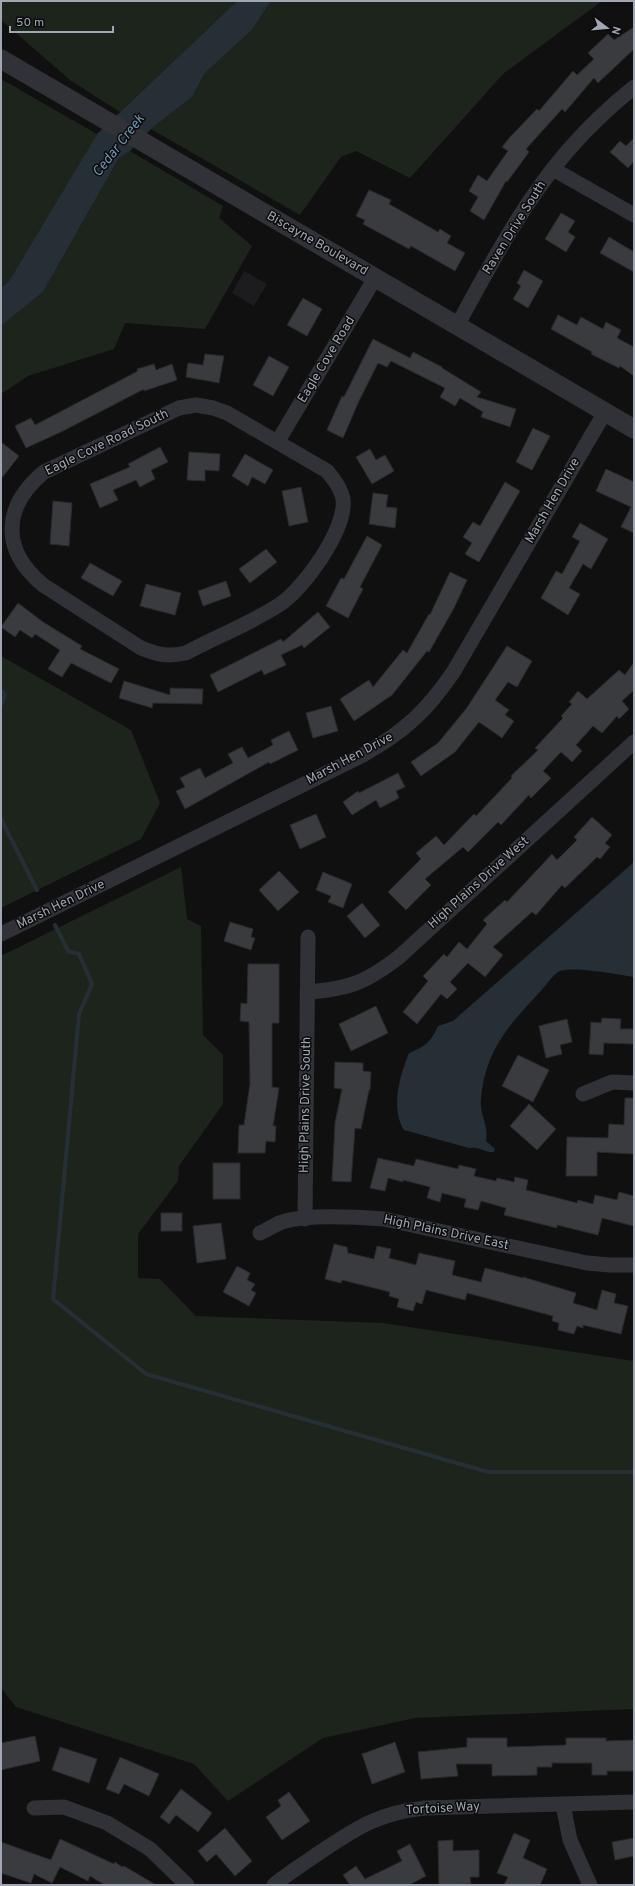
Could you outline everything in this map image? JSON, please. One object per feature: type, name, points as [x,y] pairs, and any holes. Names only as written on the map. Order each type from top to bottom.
[{"type":"street","name":"Biscayne Boulevard","points":[[1,59],[634,429]]},
{"type":"street","name":"Raven Drive South","points":[[457,326],[524,209],[553,169],[571,146],[634,87]]},
{"type":"street","points":[[553,169],[634,215]]},
{"type":"street","name":"Eagle Cove Road","points":[[278,441],[375,278]]},
{"type":"street","name":"Eagle Cove Road South","points":[[196,405],[213,408],[227,413],[278,441],[327,470],[337,484],[343,500],[342,516],[337,530],[316,566],[296,592],[279,605],[186,652],[170,656],[158,654],[141,648],[109,629],[43,585],[29,574],[19,561],[14,545],[12,530],[14,513],[20,498],[31,483],[44,472],[178,408],[196,405]]},
{"type":"street","name":"Marsh Hen Drive","points":[[1,934],[363,755],[406,728],[438,695],[454,671],[605,412]]},
{"type":"street","name":"High Plains Drive West","points":[[307,992],[338,990],[357,984],[380,972],[399,957],[634,742]]},
{"type":"street","name":"High Plains Drive South","points":[[305,1219],[308,937]]},
{"type":"street","points":[[583,1094],[612,1082],[634,1083]]},
{"type":"street","name":"High Plains Drive East","points":[[260,1233],[282,1222],[305,1219],[358,1217],[384,1218],[587,1263],[634,1265]]},
{"type":"street","name":"Tortoise Way","points":[[274,1885],[350,1832],[376,1819],[401,1811],[425,1808],[634,1802]]},
{"type":"street","points":[[563,1805],[570,1840],[590,1885]]},
{"type":"street","points":[[34,1808],[64,1807],[107,1823],[150,1849],[168,1864],[187,1885]]},
{"type":"shaded area","points":[[1,1],[237,1],[120,112],[70,80],[1,20]]},
{"type":"shaded area","points":[[271,1],[602,1],[503,74],[410,178],[356,151],[341,157],[300,215],[151,129],[192,97],[205,73],[252,30]]},
{"type":"shaded area","points":[[1,79],[97,134],[9,281],[1,288]]},
{"type":"shaded area","points":[[130,151],[223,206],[219,218],[252,246],[205,329],[125,323],[114,349],[28,376],[1,394],[1,326],[43,292],[119,158]]},
{"type":"shaded area","points":[[244,271],[267,284],[254,306],[232,293]]},
{"type":"shaded area","points":[[1,656],[131,730],[160,803],[141,839],[1,908]]},
{"type":"shaded area","points":[[181,867],[187,919],[201,926],[203,1035],[223,1055],[223,1104],[179,1166],[178,1181],[138,1234],[138,1278],[160,1279],[196,1316],[383,1323],[634,1361],[634,1709],[415,1718],[323,1738],[228,1801],[194,1764],[16,1707],[1,1688],[1,956]]},
{"type":"water","name":"Cedar Creek","points":[[237,1],[271,1],[252,30],[205,73],[192,97],[151,129],[130,151],[119,158],[43,292],[1,326],[1,288],[9,281],[97,134]]},
{"type":"water","points":[[634,862],[634,977],[584,970],[564,970],[558,972],[507,1029],[499,1041],[487,1067],[481,1099],[481,1109],[487,1135],[486,1141],[495,1149],[494,1152],[488,1152],[477,1148],[469,1148],[404,1130],[400,1121],[397,1102],[402,1072],[409,1053],[427,1043],[438,1026],[453,1021]]},
{"type":"building","points":[[634,27],[634,49],[598,83],[594,78],[565,112],[562,109],[526,149],[529,152],[507,182],[506,181],[484,220],[470,211],[478,197],[469,191],[478,175],[487,181],[508,151],[502,147],[510,137],[537,109],[539,111],[573,71],[577,75],[594,59],[588,53],[608,34],[614,40]]},
{"type":"building","points":[[634,138],[634,161],[628,168],[610,152],[620,141],[626,146]]},
{"type":"building","points":[[369,190],[391,200],[389,204],[438,232],[440,229],[451,236],[447,243],[465,253],[455,271],[411,246],[409,249],[363,224],[365,220],[356,216]]},
{"type":"building","points":[[561,213],[575,221],[568,232],[575,237],[566,252],[545,239]]},
{"type":"building","points":[[609,237],[634,252],[634,272],[600,253]]},
{"type":"building","points":[[524,270],[543,281],[528,308],[513,299],[521,286],[517,283]]},
{"type":"building","points":[[303,298],[322,309],[307,336],[287,325]]},
{"type":"building","points":[[558,315],[577,325],[581,317],[603,329],[606,322],[621,330],[617,338],[634,347],[634,376],[620,366],[619,368],[591,354],[592,352],[551,329]]},
{"type":"building","points":[[373,339],[410,358],[413,352],[442,367],[481,392],[477,397],[516,409],[510,427],[481,417],[483,412],[460,398],[455,406],[440,397],[445,388],[391,361],[387,367],[378,363],[358,403],[343,438],[327,430],[342,396],[344,397]]},
{"type":"building","points":[[205,354],[224,356],[219,383],[186,377],[188,363],[203,365]]},
{"type":"building","points":[[269,356],[289,367],[273,396],[253,385]]},
{"type":"building","points":[[154,364],[156,370],[172,364],[177,380],[144,391],[144,389],[63,431],[26,448],[15,426],[31,418],[35,425],[138,371],[137,369]]},
{"type":"building","points":[[533,428],[550,436],[532,470],[516,462]]},
{"type":"building","points":[[1,442],[19,456],[1,479]]},
{"type":"building","points":[[160,447],[168,462],[151,470],[155,479],[140,487],[136,480],[113,490],[118,500],[100,508],[90,484],[130,467],[128,464]]},
{"type":"building","points":[[370,449],[376,460],[385,455],[394,471],[372,484],[356,457]]},
{"type":"building","points":[[189,452],[220,454],[219,471],[205,470],[205,481],[187,480]]},
{"type":"building","points":[[245,454],[273,470],[265,484],[252,477],[248,486],[232,476]]},
{"type":"building","points":[[606,469],[634,482],[634,533],[621,527],[631,507],[596,491]]},
{"type":"building","points":[[505,482],[520,491],[479,562],[465,554],[472,543],[463,537],[473,522],[480,526]]},
{"type":"building","points":[[301,487],[308,522],[289,526],[282,491]]},
{"type":"building","points":[[373,493],[388,495],[386,507],[397,508],[395,528],[369,524]]},
{"type":"building","points":[[53,501],[72,503],[69,546],[50,544]]},
{"type":"building","points":[[580,523],[608,539],[591,569],[583,564],[569,588],[580,594],[568,615],[541,598],[556,571],[562,574],[580,541],[572,537]]},
{"type":"building","points":[[367,536],[382,545],[360,587],[363,589],[348,618],[326,606],[341,578],[344,579]]},
{"type":"building","points":[[266,549],[277,562],[250,583],[239,569]]},
{"type":"building","points":[[90,563],[122,581],[113,596],[81,578]]},
{"type":"building","points":[[450,572],[467,580],[454,608],[429,652],[427,651],[392,695],[354,721],[340,699],[369,680],[373,687],[403,650],[407,653],[429,614],[430,615]]},
{"type":"building","points":[[226,581],[231,596],[203,606],[198,591]]},
{"type":"building","points":[[146,584],[181,593],[175,615],[140,606]]},
{"type":"building","points":[[18,603],[43,622],[82,646],[80,649],[119,669],[111,683],[71,663],[62,677],[48,669],[60,650],[35,634],[32,638],[20,630],[15,637],[1,627]]},
{"type":"building","points":[[318,612],[330,627],[304,648],[302,645],[281,655],[286,665],[264,675],[262,670],[218,692],[210,675],[281,639],[283,642]]},
{"type":"building","points":[[507,646],[532,661],[517,687],[508,682],[495,700],[509,710],[505,715],[514,721],[502,738],[479,722],[455,752],[421,776],[411,762],[438,743],[466,709]]},
{"type":"building","points":[[634,662],[634,690],[622,701],[629,709],[619,719],[617,716],[602,733],[593,726],[576,745],[582,751],[572,762],[561,752],[543,771],[551,778],[531,798],[529,795],[501,825],[498,822],[468,852],[463,847],[425,879],[431,885],[406,910],[388,892],[421,859],[416,853],[436,836],[444,845],[474,814],[476,816],[512,778],[511,776],[538,750],[535,748],[563,718],[561,716],[572,704],[569,702],[578,691],[587,699],[619,670],[625,675]]},
{"type":"building","points":[[124,681],[170,695],[170,688],[203,689],[202,704],[153,703],[152,708],[119,698]]},
{"type":"building","points":[[331,706],[338,731],[313,738],[306,713]]},
{"type":"building","points":[[289,731],[298,750],[270,764],[269,762],[185,809],[176,791],[185,787],[180,778],[200,768],[205,778],[233,763],[228,754],[242,747],[248,758],[273,745],[271,740]]},
{"type":"building","points":[[398,773],[405,787],[396,791],[399,798],[380,808],[376,800],[352,815],[343,802],[358,791],[359,793]]},
{"type":"building","points":[[316,814],[326,837],[300,849],[290,825]]},
{"type":"building","points":[[592,817],[612,835],[605,843],[610,847],[600,859],[597,857],[565,888],[562,885],[536,915],[532,912],[493,947],[503,955],[485,977],[468,963],[450,982],[457,989],[447,999],[441,994],[417,1024],[403,1012],[428,981],[423,976],[444,954],[447,957],[459,942],[467,949],[487,924],[483,920],[505,900],[507,902],[552,854],[557,860],[577,840],[574,837]]},
{"type":"building","points":[[279,871],[299,892],[278,911],[259,890]]},
{"type":"building","points":[[323,872],[352,884],[343,908],[328,902],[331,896],[316,890]]},
{"type":"building","points":[[362,903],[380,925],[365,938],[347,916]]},
{"type":"building","points":[[230,922],[253,929],[251,937],[255,938],[251,950],[224,941]]},
{"type":"building","points":[[248,964],[279,964],[279,1023],[272,1023],[272,1087],[279,1088],[273,1126],[276,1126],[275,1142],[266,1141],[265,1153],[238,1153],[239,1125],[244,1125],[250,1084],[249,1022],[240,1021],[241,1003],[247,1004]]},
{"type":"building","points":[[376,1006],[388,1033],[351,1051],[339,1024]]},
{"type":"building","points":[[602,1018],[621,1019],[620,1029],[634,1029],[634,1044],[604,1043],[603,1055],[589,1054],[591,1022],[601,1023]]},
{"type":"building","points":[[567,1019],[572,1042],[560,1045],[562,1054],[546,1058],[539,1026]]},
{"type":"building","points":[[518,1055],[549,1070],[533,1102],[502,1086]]},
{"type":"building","points":[[335,1062],[363,1063],[363,1071],[371,1072],[370,1090],[361,1129],[355,1128],[351,1182],[332,1181],[335,1123],[342,1089],[334,1088]]},
{"type":"building","points":[[625,1098],[634,1098],[634,1154],[597,1152],[597,1176],[566,1176],[567,1137],[608,1138],[609,1124],[624,1125]]},
{"type":"building","points":[[529,1104],[556,1129],[537,1150],[510,1126]]},
{"type":"building","points":[[378,1158],[414,1166],[416,1159],[458,1169],[459,1165],[476,1169],[474,1176],[496,1181],[497,1178],[514,1182],[515,1177],[528,1180],[526,1190],[577,1203],[578,1200],[593,1204],[595,1195],[617,1200],[619,1192],[634,1196],[634,1226],[602,1218],[598,1235],[557,1225],[557,1228],[504,1215],[506,1208],[481,1201],[478,1210],[464,1207],[466,1199],[442,1193],[440,1202],[427,1198],[430,1187],[403,1180],[403,1182],[388,1178],[385,1191],[370,1188]]},
{"type":"building","points":[[213,1163],[240,1163],[240,1199],[213,1199]]},
{"type":"building","points":[[161,1213],[182,1213],[182,1231],[161,1231]]},
{"type":"building","points":[[221,1223],[226,1259],[197,1263],[193,1226]]},
{"type":"building","points":[[334,1244],[347,1247],[348,1253],[374,1259],[377,1246],[391,1249],[389,1258],[416,1265],[419,1253],[455,1261],[452,1275],[481,1282],[485,1268],[523,1277],[576,1293],[573,1303],[597,1310],[602,1290],[616,1294],[614,1303],[628,1306],[621,1334],[583,1325],[583,1328],[577,1326],[574,1334],[558,1330],[559,1323],[552,1321],[553,1316],[467,1293],[465,1300],[426,1290],[422,1304],[416,1302],[413,1311],[397,1307],[399,1299],[389,1296],[390,1292],[342,1280],[341,1283],[325,1279]]},
{"type":"building","points":[[237,1266],[250,1273],[247,1280],[255,1284],[251,1290],[256,1293],[249,1306],[223,1292]]},
{"type":"building","points":[[35,1736],[40,1761],[1,1770],[1,1743]]},
{"type":"building","points":[[467,1738],[507,1738],[507,1747],[566,1745],[566,1738],[606,1738],[606,1741],[634,1740],[634,1771],[607,1771],[607,1775],[592,1775],[592,1763],[552,1763],[552,1767],[537,1767],[537,1775],[492,1776],[492,1764],[456,1764],[458,1776],[421,1779],[418,1752],[467,1747]]},
{"type":"building","points":[[395,1742],[405,1772],[372,1784],[362,1754]]},
{"type":"building","points":[[60,1747],[97,1759],[89,1783],[52,1770]]},
{"type":"building","points":[[120,1757],[159,1774],[149,1796],[124,1784],[119,1794],[106,1789]]},
{"type":"building","points":[[181,1789],[212,1813],[198,1832],[176,1815],[169,1824],[160,1817]]},
{"type":"building","points":[[289,1792],[310,1821],[282,1840],[266,1817],[281,1806],[278,1800]]},
{"type":"building","points":[[225,1828],[252,1861],[235,1876],[216,1854],[207,1862],[198,1851]]},
{"type":"building","points":[[514,1833],[530,1840],[523,1858],[547,1869],[540,1885],[504,1885],[508,1877],[497,1873]]},
{"type":"building","points":[[634,1838],[634,1856],[615,1860],[612,1842]]},
{"type":"building","points":[[60,1839],[114,1864],[115,1862],[122,1867],[124,1866],[156,1885],[105,1885],[90,1876],[88,1881],[60,1867],[52,1883],[34,1874],[31,1883],[1,1873],[1,1842],[51,1860]]},
{"type":"building","points":[[453,1840],[453,1851],[479,1850],[479,1877],[470,1877],[471,1884],[439,1885],[438,1841]]},
{"type":"building","points":[[410,1844],[426,1876],[409,1885],[350,1885],[343,1875],[356,1866],[365,1879],[402,1861],[397,1851]]},
{"type":"waterway","points":[[1,690],[5,695],[1,705]]},
{"type":"waterway","points":[[1,819],[37,890]]},
{"type":"waterway","points":[[55,925],[68,951],[79,954],[92,984],[79,1014],[53,1299],[146,1374],[488,1472],[634,1472]]}]
